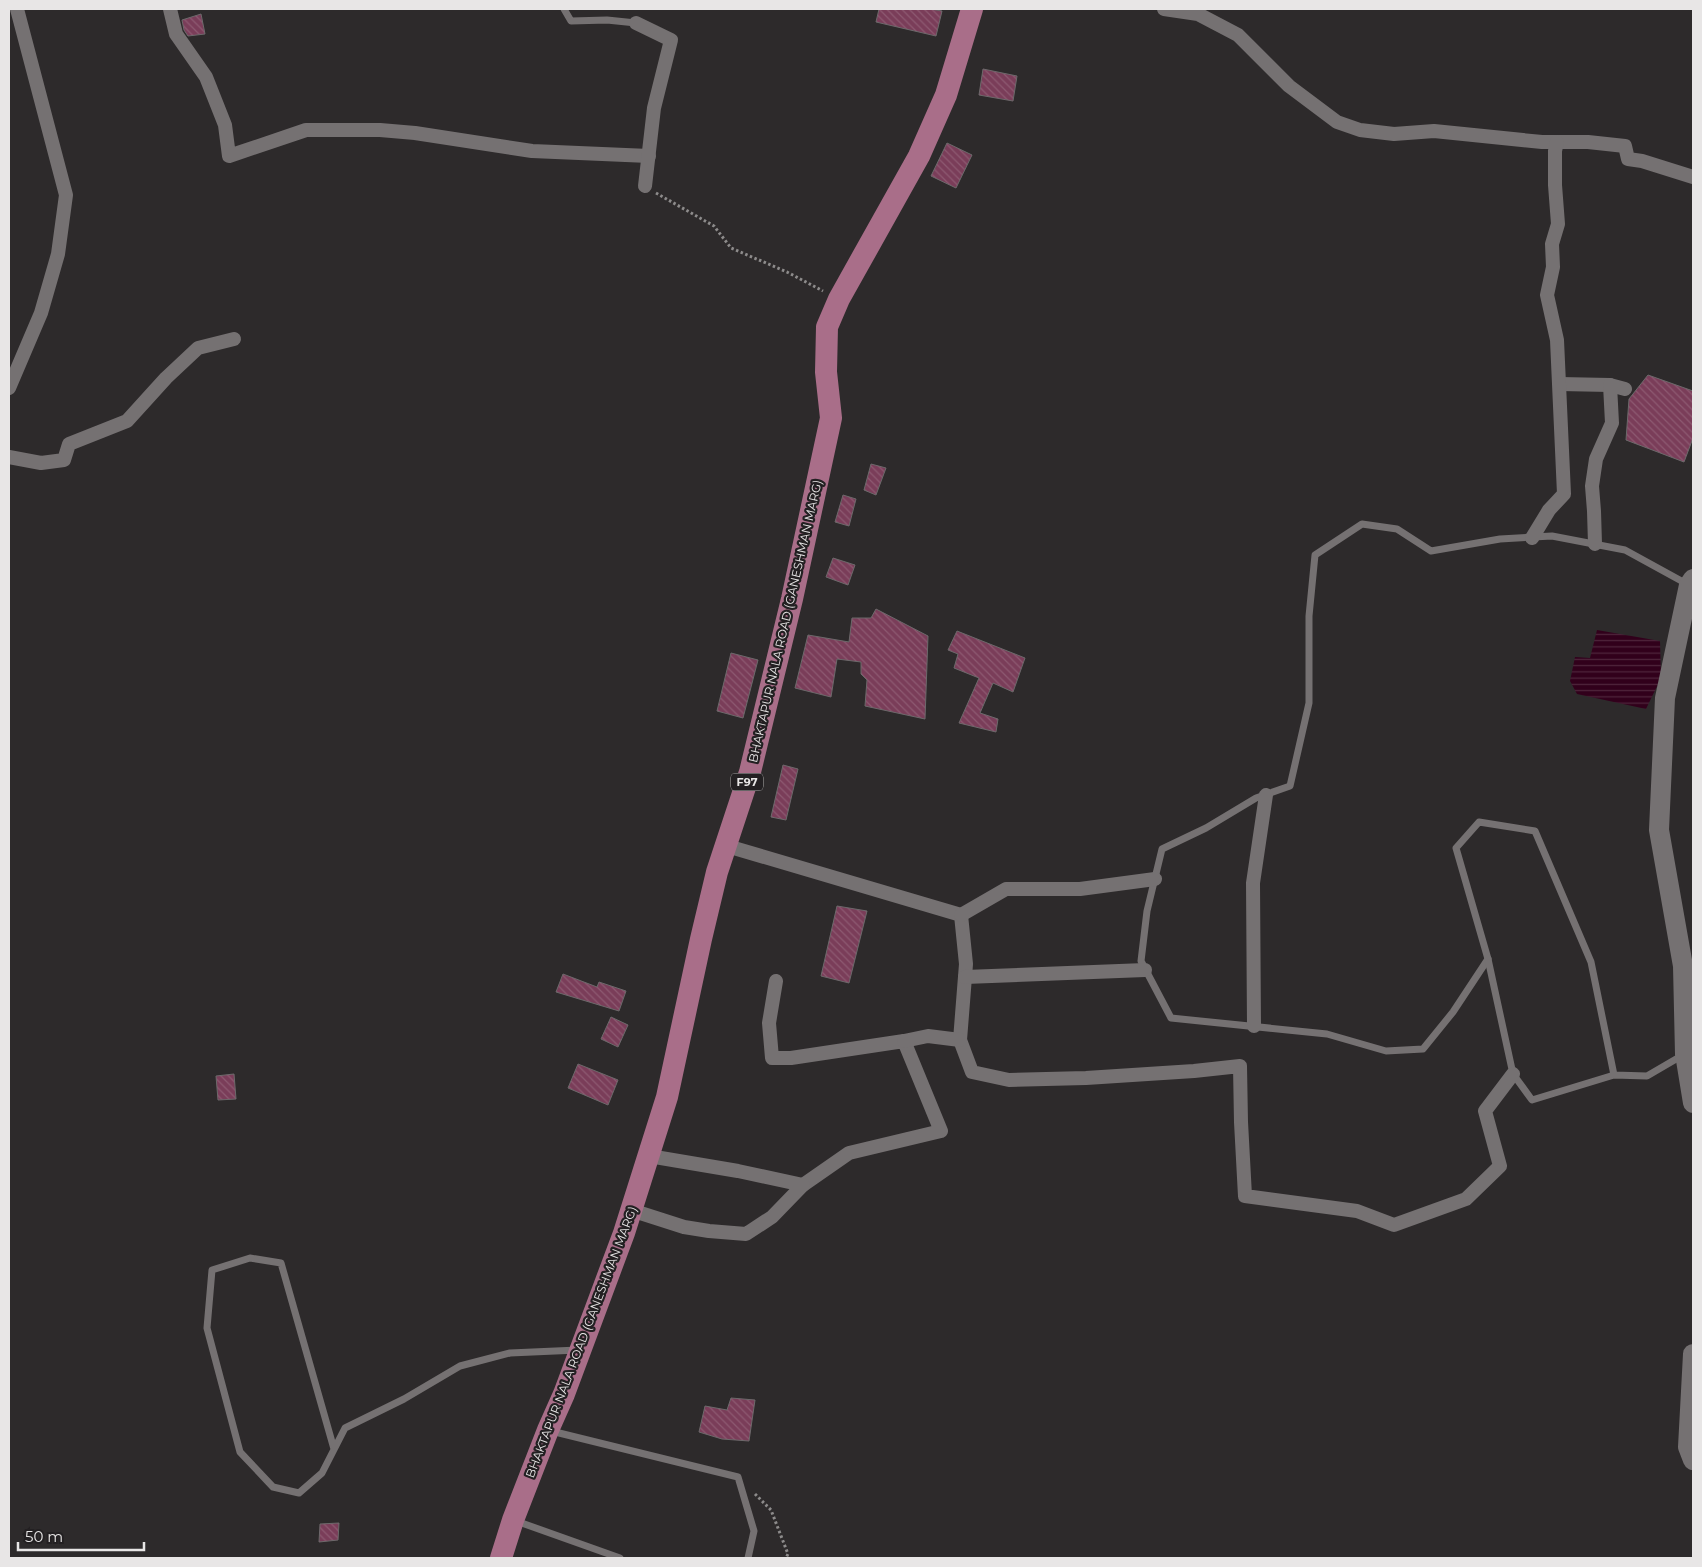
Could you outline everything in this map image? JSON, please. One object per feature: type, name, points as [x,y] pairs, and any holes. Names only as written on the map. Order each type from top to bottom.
[{"type":"main road","name":"BHAKTAPUR NALA ROAD (GANESHMAN MARG)","points":[[502,1558],[513,1520],[580,1350],[631,1210],[667,1097],[717,872],[750,772],[792,599],[831,418],[826,372],[827,327],[839,299],[919,156],[946,95],[972,9]]},
{"type":"main road","points":[[1691,582],[1665,698],[1660,830],[1683,966],[1685,1054],[1693,1103]]},
{"type":"main road","points":[[1693,1354],[1688,1446],[1693,1460]]},
{"type":"street","points":[[9,388],[44,305],[58,254],[66,195],[17,9]]},
{"type":"street","points":[[170,9],[176,34],[206,77],[224,125],[229,156],[306,130],[380,130],[416,133],[532,151],[649,156]]},
{"type":"street","points":[[1164,9],[1198,14],[1238,35],[1289,86],[1337,122],[1360,130],[1394,134],[1434,131],[1534,142],[1588,142],[1625,146],[1628,159],[1642,161],[1693,178]]},
{"type":"street","points":[[636,23],[671,40],[654,108],[645,186]]},
{"type":"street","points":[[1532,538],[1549,510],[1564,494],[1557,340],[1547,295],[1553,267],[1552,244],[1558,224],[1555,185],[1555,151],[1557,142]]},
{"type":"street","points":[[9,457],[41,464],[64,460],[69,444],[127,421],[166,378],[198,348],[234,338]]},
{"type":"street","points":[[1560,384],[1610,385],[1625,389]]},
{"type":"street","points":[[1595,544],[1592,486],[1596,460],[1612,423],[1610,385]]},
{"type":"street","points":[[1254,1026],[1253,883],[1266,795]]},
{"type":"street","points":[[727,846],[961,915],[1006,889],[1080,889],[1155,879]]},
{"type":"street","points":[[961,915],[966,964],[960,1040],[972,1072],[1009,1080],[1086,1078],[1240,1066],[1245,1196],[1357,1211],[1394,1225],[1466,1199],[1500,1166],[1485,1111],[1513,1074]]},
{"type":"street","points":[[964,977],[1145,970]]},
{"type":"street","points":[[776,981],[769,1023],[772,1058],[792,1058],[928,1036],[960,1040]]},
{"type":"street","points":[[631,1210],[684,1227],[746,1234],[772,1217],[804,1185],[849,1153],[941,1131],[904,1041]]},
{"type":"street","points":[[649,1156],[738,1170],[804,1185]]},
{"type":"lane","points":[[564,9],[571,21],[607,20],[636,23]]},
{"type":"lane","points":[[1488,959],[1454,1012],[1423,1049],[1386,1051],[1327,1034],[1171,1018],[1141,962],[1147,911],[1162,849],[1206,828],[1256,798],[1290,786],[1310,703],[1309,616],[1315,555],[1362,524],[1397,529],[1430,551],[1500,539],[1552,536],[1625,550],[1691,582]]},
{"type":"lane","points":[[1614,1075],[1591,962],[1535,831],[1479,822],[1456,848],[1488,959],[1513,1074],[1532,1100],[1614,1075],[1647,1076],[1685,1054]]},
{"type":"lane","points":[[334,1449],[281,1263],[250,1258],[212,1270],[208,1328],[240,1452],[274,1487],[299,1493],[322,1473],[345,1428],[404,1399],[460,1366],[510,1353],[580,1350]]},
{"type":"lane","points":[[548,1430],[738,1477],[754,1531],[748,1558]]},
{"type":"lane","points":[[513,1520],[620,1558]]},
{"type":"path","points":[[645,186],[714,226],[730,248],[787,272],[839,299]]},
{"type":"path","points":[[738,1477],[771,1510],[788,1554],[786,1558]]},
{"type":"shaded area","points":[[1597,630],[1660,641],[1661,678],[1646,709],[1577,694],[1570,681],[1575,657],[1590,658]]},
{"type":"building","points":[[879,9],[930,9],[942,11],[936,36],[876,22]]},
{"type":"building","points":[[201,14],[205,34],[188,36],[184,30],[182,20]]},
{"type":"building","points":[[983,69],[1017,76],[1013,101],[979,95]]},
{"type":"building","points":[[947,143],[972,155],[956,188],[931,176]]},
{"type":"building","points":[[1648,375],[1693,391],[1693,438],[1684,462],[1626,440],[1629,399]]},
{"type":"building","points":[[871,464],[886,468],[876,495],[864,490]]},
{"type":"building","points":[[843,495],[856,499],[849,526],[835,522]]},
{"type":"building","points":[[833,558],[855,565],[848,585],[826,577]]},
{"type":"building","points":[[876,609],[928,636],[925,719],[865,706],[867,680],[861,674],[861,662],[837,659],[831,697],[795,688],[808,635],[849,642],[852,618],[871,618]]},
{"type":"building","points":[[957,631],[1025,658],[1013,692],[993,683],[980,713],[998,719],[996,732],[959,723],[979,678],[954,668],[958,654],[948,650]]},
{"type":"building","points":[[731,653],[758,660],[743,718],[717,711]]},
{"type":"building","points":[[783,765],[798,769],[786,820],[771,817]]},
{"type":"building","points":[[837,906],[867,911],[849,983],[821,976]]},
{"type":"building","points":[[563,974],[597,987],[599,982],[626,991],[619,1011],[556,992]]},
{"type":"building","points":[[611,1017],[628,1025],[618,1047],[601,1039]]},
{"type":"building","points":[[578,1064],[618,1080],[608,1105],[568,1088]]},
{"type":"building","points":[[234,1074],[236,1099],[218,1100],[216,1076]]},
{"type":"building","points":[[731,1398],[755,1400],[749,1441],[722,1439],[699,1432],[705,1406],[727,1410]]},
{"type":"building","points":[[339,1523],[338,1540],[319,1542],[320,1524]]}]
